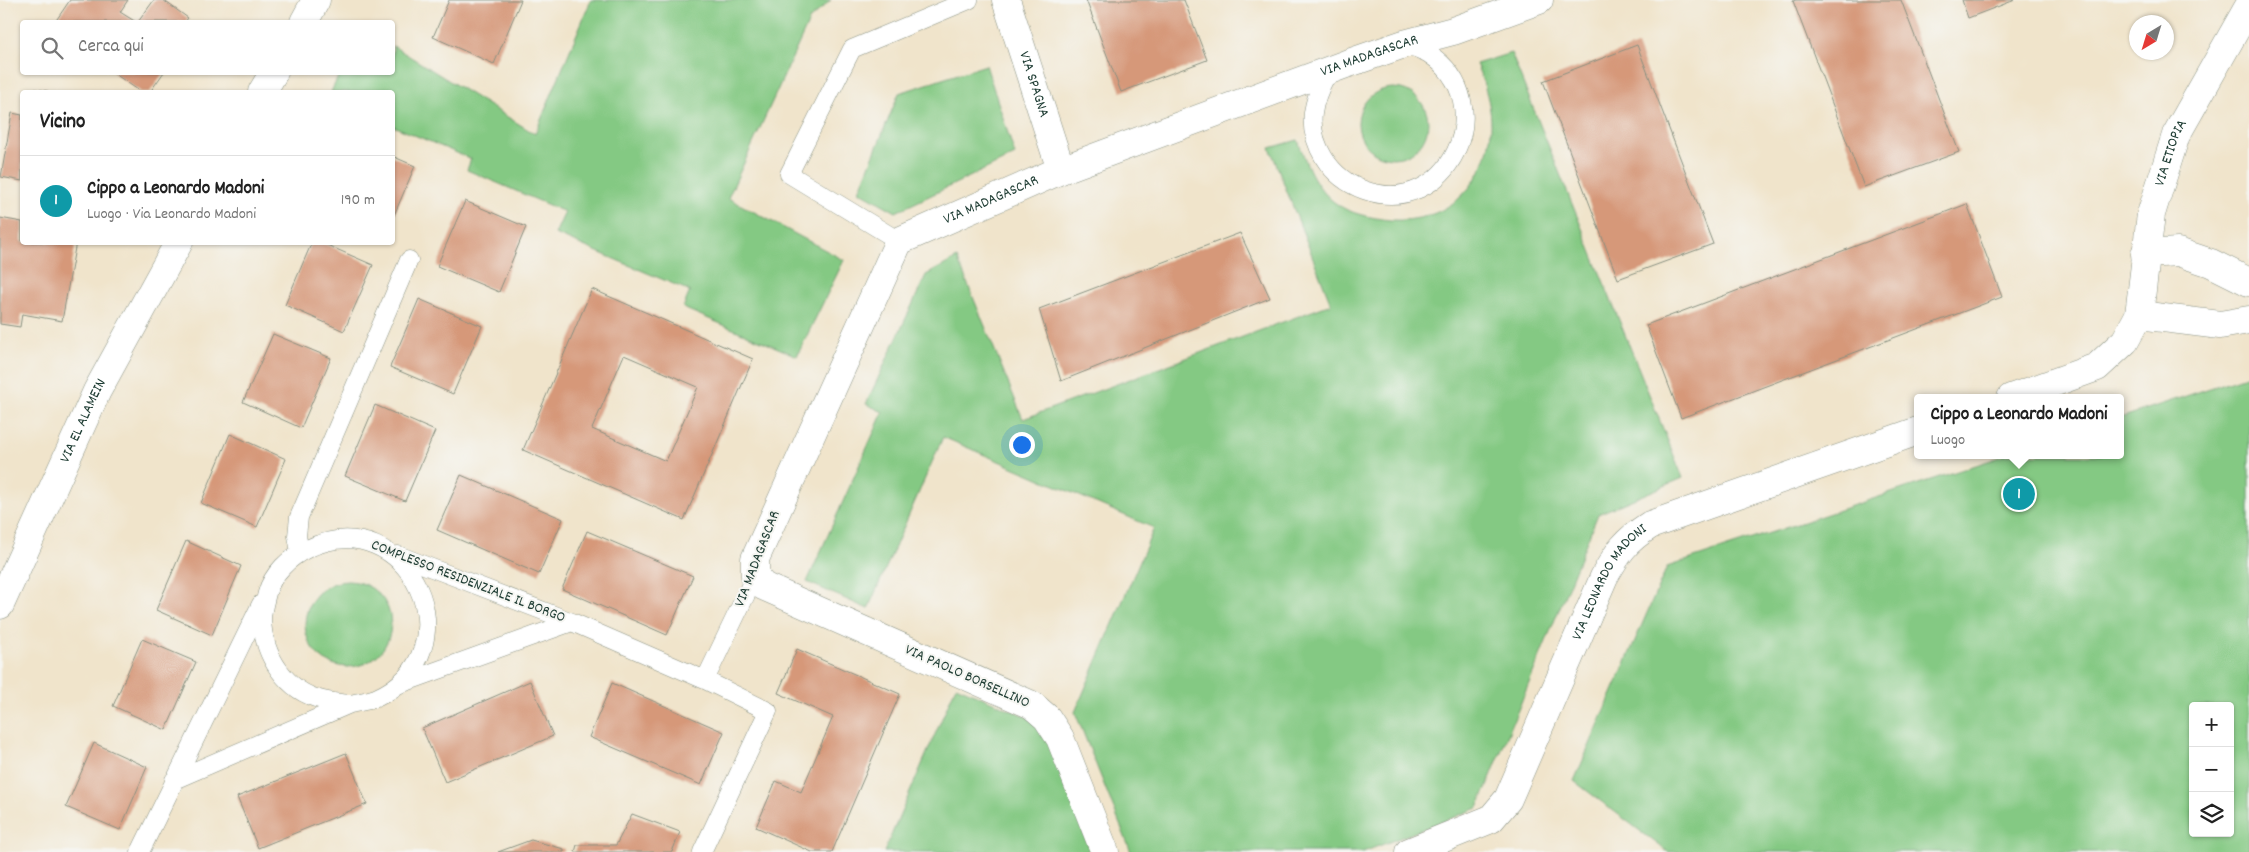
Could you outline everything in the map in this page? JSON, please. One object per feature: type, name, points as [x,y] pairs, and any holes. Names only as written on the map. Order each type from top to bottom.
[{"type":"street","points":[[305,20],[316,0]]},
{"type":"street","name":"VIA SPAGNA","points":[[1006,0],[1061,170]]},
{"type":"street","name":"VIA MADAGASCAR","points":[[755,576],[755,559],[899,241],[1061,170],[1404,44],[1453,30],[1539,0]]},
{"type":"street","name":"VIA ETIOPIA","points":[[2139,315],[2151,214],[2176,135],[2249,6]]},
{"type":"street","points":[[263,90],[272,75]]},
{"type":"street","name":"VIA EL ALAMEIN","points":[[0,605],[97,391],[177,245]]},
{"type":"street","points":[[2145,254],[2178,252],[2211,263],[2249,282]]},
{"type":"street","points":[[2022,394],[2097,367],[2125,341],[2139,315],[2220,325],[2249,320]]},
{"type":"street","name":"VIA LEONARDO MADONI","points":[[1409,852],[1491,819],[1508,799],[1604,577],[1617,554],[1631,537],[1650,525],[1914,432]]},
{"type":"street","name":"VIA PAOLO BORSELLINO","points":[[755,576],[763,586],[1032,705],[1047,718],[1060,738],[1105,852]]},
{"type":"lane","points":[[899,241],[789,174],[852,49],[969,0]]},
{"type":"lane","points":[[1328,72],[1316,95],[1312,121],[1317,146],[1331,169],[1351,186],[1376,194],[1402,194],[1427,185],[1447,168],[1460,146],[1465,120],[1461,94],[1448,71],[1429,54],[1404,44]]},
{"type":"lane","points":[[300,552],[297,536],[299,517],[408,260]]},
{"type":"lane","points":[[140,852],[174,780],[268,590],[280,570],[300,552],[318,543],[341,539],[365,541],[388,552],[408,569],[421,591],[425,608],[424,642],[414,666],[397,685],[375,698],[350,704],[174,780]]},
{"type":"lane","name":"COMPLESSO RESIDENZIALE IL BORGO","points":[[365,541],[572,622],[704,680],[768,711],[702,852]]},
{"type":"lane","name":"VIA MADAGASCAR","points":[[704,680],[755,576]]},
{"type":"lane","points":[[268,590],[262,617],[265,644],[278,669],[297,688],[322,700],[350,704]]},
{"type":"lane","name":"COMPLESSO RESIDENZIALE IL BORGO","points":[[397,685],[572,622]]},
{"type":"green space","points":[[591,0],[831,0],[810,19],[728,198],[844,260],[797,356],[683,308],[690,291],[555,234],[565,212],[467,170],[471,159],[395,127],[395,90],[332,90],[339,75],[395,75],[395,47],[535,134]]},
{"type":"green space","points":[[1511,53],[1683,478],[1598,514],[1478,808],[1363,852],[1131,852],[1075,712],[1154,528],[943,437],[868,609],[807,582],[883,412],[866,404],[926,275],[957,258],[1023,419],[1331,304],[1270,148],[1298,140],[1308,166],[1321,189],[1334,202],[1347,210],[1369,217],[1391,220],[1428,216],[1444,209],[1457,200],[1479,174],[1486,157],[1490,139],[1491,120],[1486,91],[1476,64]]},
{"type":"green space","points":[[986,65],[1015,155],[896,212],[859,191],[899,93]]},
{"type":"green space","points":[[1400,88],[1413,94],[1422,103],[1426,109],[1428,123],[1426,137],[1418,148],[1407,156],[1386,158],[1379,156],[1368,148],[1360,137],[1358,116],[1360,109],[1368,98],[1379,90]]},
{"type":"green space","points":[[2249,375],[2249,852],[1668,852],[1574,781],[1667,567],[1994,459],[2124,459],[2124,417]]},
{"type":"green space","points":[[348,581],[365,584],[379,593],[388,607],[391,624],[388,641],[379,655],[365,664],[348,667],[331,664],[317,655],[308,641],[305,624],[308,607],[317,593],[331,584]]},
{"type":"green space","points":[[956,686],[1041,723],[1091,852],[884,852]]},
{"type":"building","points":[[70,0],[128,0],[120,12],[133,20],[56,20]]},
{"type":"building","points":[[154,0],[163,0],[188,18],[186,20],[139,20]]},
{"type":"building","points":[[449,0],[521,0],[494,64],[433,37]]},
{"type":"building","points":[[1086,0],[1184,0],[1207,60],[1121,92]]},
{"type":"building","points":[[1901,0],[1959,152],[1864,187],[1793,1]]},
{"type":"building","points":[[1962,0],[2015,0],[1968,18]]},
{"type":"building","points":[[1637,45],[1713,244],[1618,279],[1543,81]]},
{"type":"building","points":[[116,75],[162,75],[151,90],[138,90]]},
{"type":"building","points":[[12,113],[20,115],[20,181],[1,177]]},
{"type":"building","points":[[395,157],[415,166],[395,213]]},
{"type":"building","points":[[465,201],[526,227],[499,292],[437,266]]},
{"type":"building","points":[[1967,204],[2002,297],[1681,418],[1646,325]]},
{"type":"building","points":[[0,218],[20,222],[20,245],[75,245],[62,321],[22,314],[20,327],[0,324]]},
{"type":"building","points":[[1240,233],[1270,298],[1061,381],[1039,309]]},
{"type":"building","points":[[311,245],[327,245],[373,265],[344,331],[285,305]]},
{"type":"building","points":[[592,289],[753,359],[684,520],[523,450]],"holes":[[[624,355],[698,387],[666,461],[592,429]]]},
{"type":"building","points":[[419,299],[482,326],[453,394],[390,367]]},
{"type":"building","points":[[273,334],[331,358],[301,428],[243,402]]},
{"type":"building","points":[[375,405],[435,431],[405,501],[345,476]]},
{"type":"building","points":[[230,434],[286,459],[257,527],[201,503]]},
{"type":"building","points":[[461,475],[563,519],[539,574],[437,530]]},
{"type":"building","points":[[587,531],[693,576],[667,635],[562,589]]},
{"type":"building","points":[[186,541],[241,566],[212,635],[156,610]]},
{"type":"building","points":[[142,639],[196,662],[166,730],[113,706]]},
{"type":"building","points":[[797,649],[900,694],[832,852],[812,852],[756,827],[776,781],[801,792],[833,717],[778,693]]},
{"type":"building","points":[[530,681],[553,736],[445,782],[422,728]]},
{"type":"building","points":[[612,683],[724,732],[701,785],[589,737]]},
{"type":"building","points":[[94,743],[147,767],[120,830],[66,807]]},
{"type":"building","points":[[346,753],[367,804],[258,848],[237,797]]},
{"type":"building","points":[[632,814],[680,832],[672,852],[575,852],[577,845],[616,845]]},
{"type":"building","points":[[531,840],[564,849],[564,852],[498,852]]},
{"type":"place","name":"Cippo a Leonardo Madoni","points":[[2019,494]]}]
